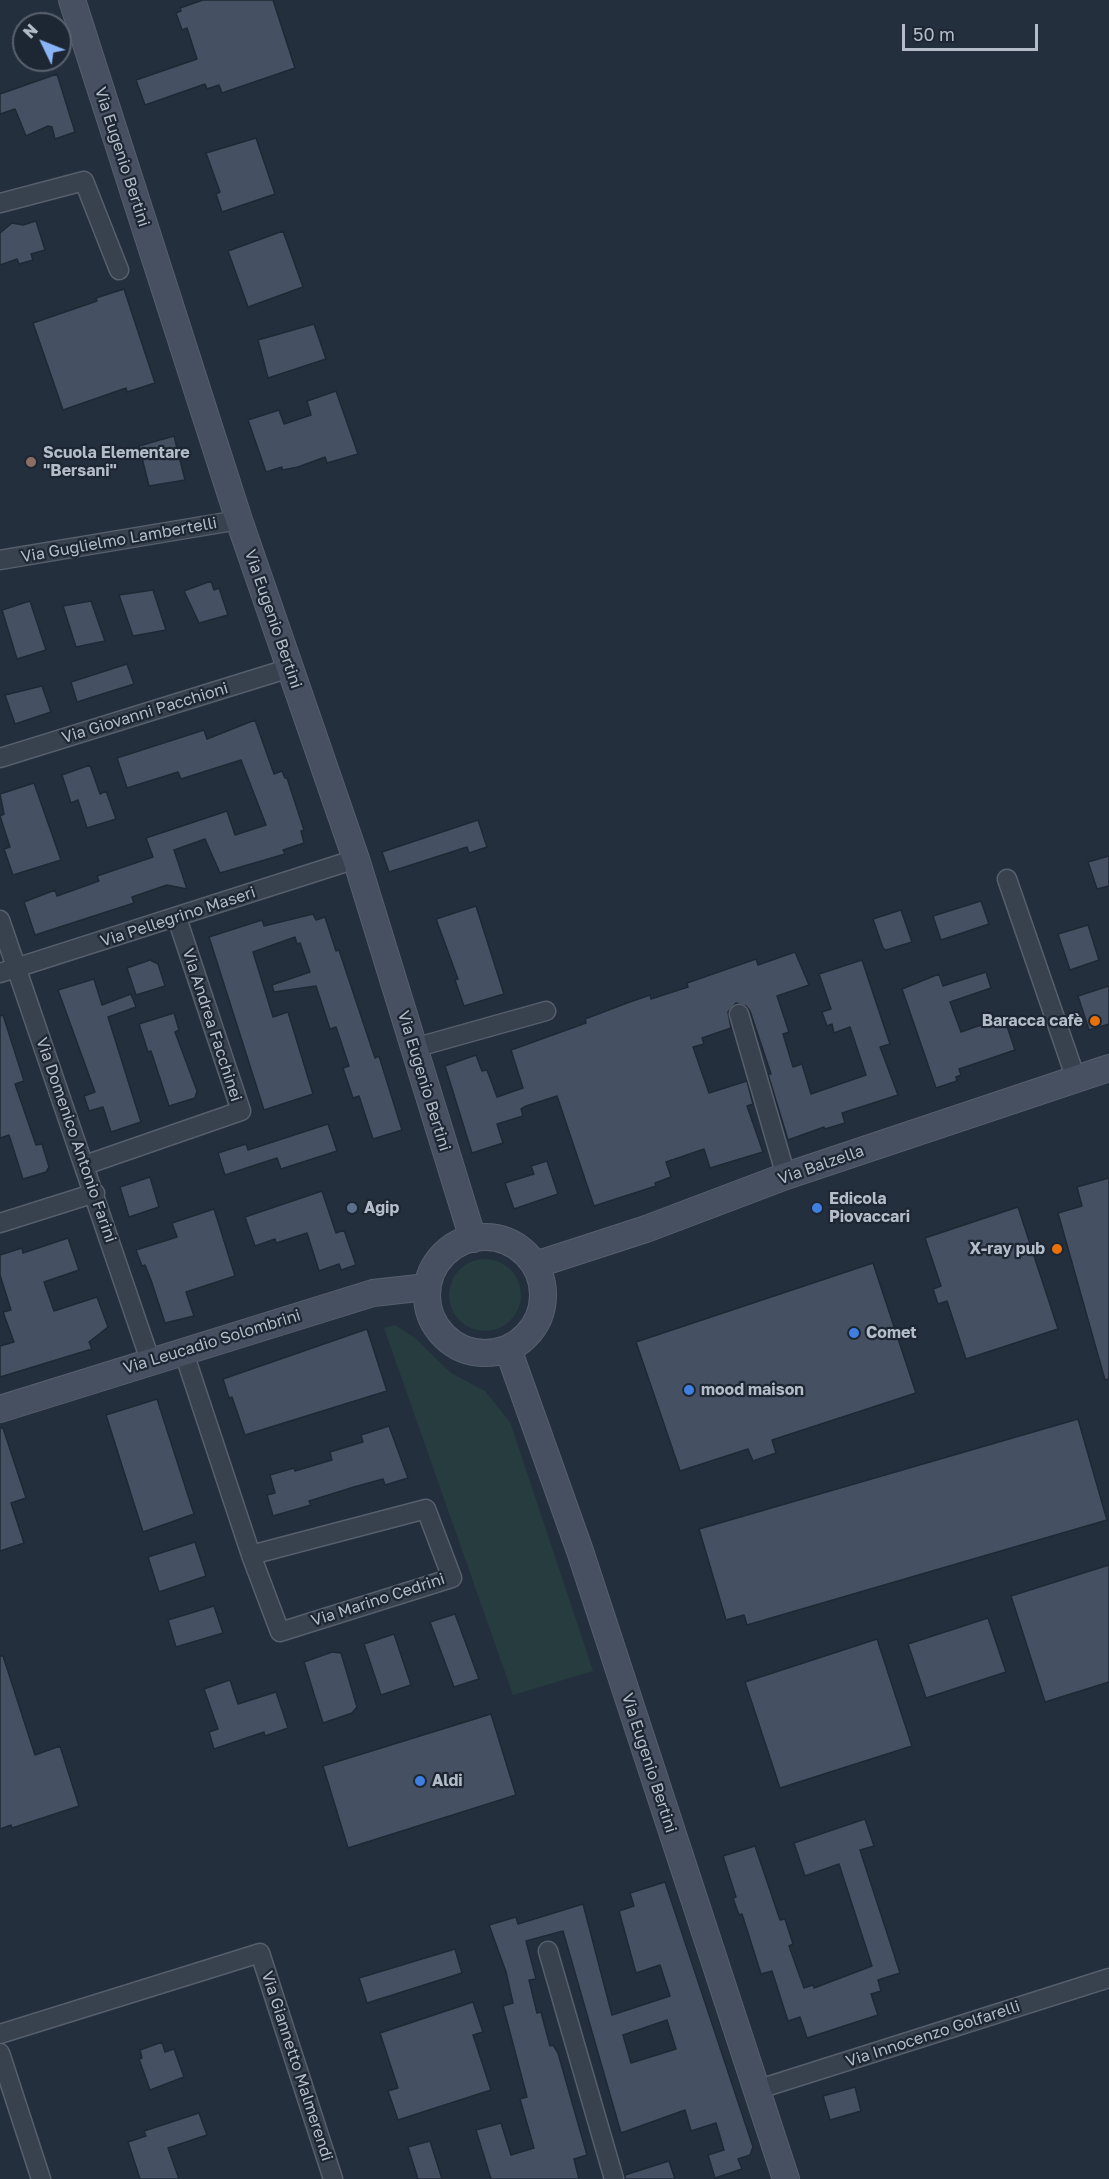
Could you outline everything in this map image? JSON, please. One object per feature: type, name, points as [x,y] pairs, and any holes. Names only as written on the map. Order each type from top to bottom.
[{"type":"street","name":"Via Eugenio Bertini","points":[[72,0],[239,520],[356,859],[473,1239]]},
{"type":"street","points":[[0,203],[84,181],[119,270]]},
{"type":"street","name":"Via Guglielmo Lambertelli","points":[[0,560],[239,520]]},
{"type":"street","name":"Via Giovanni Pacchioni","points":[[0,758],[290,668]]},
{"type":"street","name":"Via Pellegrino Maseri","points":[[8,971],[356,859]]},
{"type":"street","points":[[1007,879],[1076,1079]]},
{"type":"street","name":"Via Andrea Facchinei","points":[[85,1165],[241,1111],[177,918]]},
{"type":"street","name":"Via Domenico Antonio Farini","points":[[0,920],[8,971],[85,1165],[150,1360]]},
{"type":"street","points":[[414,1048],[546,1011]]},
{"type":"street","points":[[739,1014],[786,1176]]},
{"type":"street","name":"Via Balzella","points":[[535,1265],[646,1229],[786,1176],[1109,1068]]},
{"type":"street","points":[[0,1223],[95,1193]]},
{"type":"street","points":[[491,1238],[508,1242],[523,1252],[535,1265],[542,1284],[542,1303],[536,1322],[525,1338],[508,1349],[488,1354],[468,1351],[450,1342],[436,1327],[428,1308],[427,1287],[432,1270],[442,1256],[456,1245],[473,1239],[491,1238]]},
{"type":"street","name":"Via Leucadio Solombrini","points":[[0,1409],[150,1360],[373,1293],[427,1287]]},
{"type":"street","name":"Via Eugenio Bertini","points":[[508,1349],[580,1551],[786,2179]]},
{"type":"street","name":"Via Marino Cedrini","points":[[183,1350],[251,1555],[280,1632],[452,1578],[426,1509],[251,1555]]},
{"type":"street","points":[[548,1951],[614,2179]]},
{"type":"street","name":"Via Giannetto Malmerendi","points":[[0,2034],[260,1953],[333,2179]]},
{"type":"street","name":"Via Innocenzo Golfarelli","points":[[756,2090],[1109,1978]]},
{"type":"street","points":[[0,2053],[41,2179]]},
{"type":"green space","points":[[485,1259],[505,1265],[515,1275],[521,1295],[515,1315],[505,1325],[485,1331],[465,1325],[455,1315],[449,1295],[455,1275],[465,1265]]},
{"type":"green space","points":[[395,1325],[414,1337],[451,1373],[485,1391],[510,1422],[593,1671],[513,1695],[384,1328]]},
{"type":"building","points":[[203,0],[273,0],[295,68],[222,93],[219,85],[207,89],[205,84],[145,105],[136,80],[197,59],[187,28],[182,30],[176,13],[181,11],[180,8]]},
{"type":"building","points":[[57,74],[75,132],[55,139],[52,127],[48,126],[26,136],[15,109],[0,114],[0,94]]},
{"type":"building","points":[[256,138],[275,194],[222,212],[216,194],[220,192],[206,153]]},
{"type":"building","points":[[36,221],[45,250],[31,254],[33,260],[19,264],[17,259],[0,265],[0,233],[12,223],[23,225]]},
{"type":"building","points":[[283,231],[303,287],[248,307],[228,251]]},
{"type":"building","points":[[124,289],[155,383],[127,392],[126,388],[63,410],[33,323]]},
{"type":"building","points":[[314,324],[326,359],[268,378],[258,340]]},
{"type":"building","points":[[336,391],[358,454],[327,463],[325,457],[298,467],[282,470],[282,467],[266,472],[248,420],[279,410],[284,424],[311,415],[307,401]]},
{"type":"building","points":[[174,436],[185,480],[149,486],[139,446]]},
{"type":"building","points":[[211,581],[214,590],[219,588],[228,615],[199,623],[184,591]]},
{"type":"building","points":[[153,590],[166,630],[133,636],[119,595]]},
{"type":"building","points":[[30,601],[46,650],[17,659],[2,610]]},
{"type":"building","points":[[91,601],[105,641],[76,647],[63,606]]},
{"type":"building","points":[[127,664],[134,684],[77,702],[71,682]]},
{"type":"building","points":[[42,686],[51,712],[15,724],[5,695]]},
{"type":"building","points":[[255,720],[274,774],[282,771],[287,778],[304,830],[301,831],[304,843],[283,850],[285,854],[220,873],[205,839],[174,850],[187,889],[167,885],[132,897],[134,903],[35,935],[24,902],[55,890],[57,896],[99,881],[97,876],[153,857],[146,838],[227,811],[235,835],[266,825],[241,760],[181,779],[178,772],[127,788],[117,758],[204,730],[207,739]]},
{"type":"building","points":[[90,765],[100,794],[106,791],[116,819],[87,828],[78,800],[71,803],[62,775]]},
{"type":"building","points":[[34,783],[61,860],[13,875],[4,849],[10,847],[0,816],[4,814],[0,794]]},
{"type":"building","points":[[478,820],[487,847],[469,853],[467,847],[389,872],[382,852]]},
{"type":"building","points":[[1109,856],[1109,886],[1097,889],[1088,862]]},
{"type":"building","points":[[981,901],[989,924],[941,940],[933,916]]},
{"type":"building","points":[[476,906],[504,994],[464,1006],[455,980],[458,979],[436,919]]},
{"type":"building","points":[[901,910],[912,942],[886,950],[883,948],[873,919]]},
{"type":"building","points":[[313,914],[316,920],[325,917],[336,951],[339,950],[375,1058],[379,1056],[402,1130],[373,1139],[359,1096],[353,1098],[343,1068],[349,1066],[336,1027],[330,1029],[316,986],[274,992],[272,985],[310,972],[300,943],[297,944],[295,937],[253,952],[273,1017],[288,1012],[313,1094],[264,1110],[209,937],[262,920],[264,926]]},
{"type":"building","points":[[1088,925],[1099,960],[1070,970],[1058,934]]},
{"type":"building","points":[[795,952],[809,985],[777,996],[789,1032],[783,1034],[793,1067],[802,1064],[811,1094],[866,1075],[850,1027],[834,1033],[832,1024],[827,1026],[822,1012],[831,1009],[819,974],[862,960],[890,1044],[880,1047],[898,1095],[842,1113],[845,1123],[825,1129],[824,1127],[788,1140],[768,1074],[771,1074],[750,1011],[746,1006],[736,1003],[728,1012],[731,1028],[702,1038],[704,1044],[693,1047],[709,1093],[747,1081],[753,1104],[747,1106],[763,1152],[710,1168],[704,1149],[666,1162],[671,1177],[655,1183],[656,1186],[594,1206],[557,1096],[526,1106],[521,1109],[523,1116],[497,1124],[503,1143],[472,1153],[445,1066],[476,1055],[482,1071],[487,1070],[497,1097],[523,1088],[511,1050],[586,1023],[585,1019],[650,995],[651,999],[688,987],[687,983],[756,959],[758,965]]},
{"type":"building","points":[[150,960],[158,964],[165,986],[136,995],[127,968]]},
{"type":"building","points":[[986,972],[991,988],[950,1002],[961,1032],[1004,1017],[1015,1050],[959,1069],[961,1075],[956,1077],[957,1081],[936,1088],[902,989],[939,974],[943,986]]},
{"type":"building","points":[[94,979],[102,1005],[131,994],[136,1007],[108,1017],[141,1122],[111,1132],[103,1107],[89,1111],[84,1096],[95,1092],[58,990]]},
{"type":"building","points":[[1109,986],[1109,1024],[1089,1030],[1078,996]]},
{"type":"building","points":[[174,1013],[179,1030],[175,1032],[197,1091],[195,1098],[169,1106],[151,1051],[148,1052],[139,1024]]},
{"type":"building","points":[[3,1015],[24,1081],[15,1084],[36,1145],[42,1144],[49,1167],[46,1172],[23,1179],[9,1135],[0,1138],[0,1016]]},
{"type":"building","points":[[328,1124],[337,1151],[281,1169],[277,1158],[225,1175],[218,1153],[246,1144],[248,1150]]},
{"type":"building","points":[[547,1161],[558,1194],[514,1209],[505,1183],[534,1174],[531,1166]]},
{"type":"building","points":[[150,1177],[159,1207],[129,1217],[120,1187]]},
{"type":"building","points":[[1109,1178],[1109,1379],[1105,1380],[1058,1213],[1082,1206],[1077,1187]]},
{"type":"building","points":[[322,1191],[336,1233],[344,1230],[356,1265],[341,1270],[339,1264],[319,1271],[307,1233],[276,1243],[275,1239],[255,1246],[245,1217]]},
{"type":"building","points":[[1018,1207],[1058,1329],[966,1359],[947,1301],[938,1304],[933,1289],[941,1286],[925,1238]]},
{"type":"building","points":[[214,1209],[235,1276],[186,1292],[194,1316],[165,1323],[151,1280],[136,1250],[177,1237],[172,1223]]},
{"type":"building","points":[[68,1238],[79,1270],[44,1282],[54,1311],[97,1297],[108,1327],[89,1342],[92,1349],[0,1377],[0,1346],[14,1342],[3,1312],[11,1310],[0,1275],[0,1255],[22,1248],[23,1253]]},
{"type":"building","points":[[873,1263],[916,1393],[772,1440],[776,1453],[753,1461],[748,1449],[680,1471],[636,1342]]},
{"type":"building","points":[[367,1329],[387,1391],[245,1435],[223,1379]]},
{"type":"building","points":[[157,1399],[194,1514],[143,1532],[106,1415]]},
{"type":"building","points":[[1078,1419],[1107,1520],[747,1625],[744,1615],[726,1620],[699,1529]]},
{"type":"building","points":[[389,1426],[408,1478],[385,1485],[383,1479],[354,1487],[309,1501],[311,1505],[273,1516],[267,1495],[275,1493],[270,1475],[294,1468],[295,1471],[332,1460],[330,1452],[363,1442],[361,1435]]},
{"type":"building","points":[[0,1428],[3,1428],[26,1498],[11,1503],[24,1543],[0,1551]]},
{"type":"building","points":[[195,1542],[206,1576],[159,1592],[148,1557]]},
{"type":"building","points":[[1109,1565],[1109,1682],[1045,1702],[1011,1596]]},
{"type":"building","points":[[214,1606],[223,1633],[176,1647],[168,1620]]},
{"type":"building","points":[[455,1614],[479,1679],[454,1687],[430,1622]]},
{"type":"building","points":[[988,1618],[1006,1672],[926,1698],[908,1644]]},
{"type":"building","points":[[394,1634],[411,1685],[381,1695],[364,1644]]},
{"type":"building","points":[[877,1639],[912,1746],[780,1788],[745,1682]]},
{"type":"building","points":[[332,1652],[341,1653],[357,1707],[352,1713],[323,1723],[304,1662]]},
{"type":"building","points":[[0,1656],[3,1656],[35,1755],[60,1746],[79,1806],[12,1828],[11,1825],[0,1829]]},
{"type":"building","points":[[230,1680],[238,1704],[276,1692],[288,1728],[265,1736],[264,1732],[214,1749],[209,1732],[218,1729],[204,1689]]},
{"type":"building","name":"Aldi","points":[[491,1714],[516,1795],[348,1848],[323,1766]]},
{"type":"building","points":[[865,1819],[874,1846],[860,1850],[900,1973],[878,1980],[881,1991],[871,1994],[878,2015],[807,2038],[800,2017],[788,2021],[772,1971],[761,1974],[742,1914],[739,1915],[733,1898],[736,1897],[723,1856],[755,1846],[780,1920],[785,1919],[793,1944],[789,1946],[804,1988],[813,1985],[814,1988],[872,1966],[839,1864],[805,1876],[794,1843]]},
{"type":"building","points":[[665,1882],[753,2147],[750,2155],[738,2159],[742,2169],[715,2178],[708,2155],[724,2150],[716,2123],[691,2131],[685,2110],[621,2133],[563,1931],[526,1941],[536,1979],[529,1980],[537,2013],[541,2012],[550,2046],[553,2045],[558,2053],[587,2155],[574,2159],[579,2179],[491,2179],[476,2130],[501,2123],[511,2155],[534,2148],[520,2099],[527,2097],[503,2006],[513,2003],[506,1972],[489,1925],[516,1917],[518,1924],[583,1904],[612,2015],[670,1996],[660,1965],[636,1973],[619,1911],[634,1906],[630,1893]],"holes":[[[667,2020],[676,2049],[631,2063],[623,2035]]]},
{"type":"building","points":[[455,1949],[462,1973],[367,2003],[359,1978]]},
{"type":"building","points":[[473,2002],[483,2032],[473,2035],[491,2090],[398,2120],[388,2091],[398,2088],[380,2033]]},
{"type":"building","points":[[162,2042],[165,2052],[174,2049],[184,2077],[150,2090],[139,2059],[142,2058],[140,2050]]},
{"type":"building","points":[[855,2087],[861,2111],[830,2120],[823,2096]]},
{"type":"building","points":[[199,2113],[207,2135],[168,2148],[179,2179],[140,2179],[128,2142],[146,2136],[144,2131]]},
{"type":"building","points":[[430,2141],[442,2179],[418,2179],[408,2147]]},
{"type":"building","points":[[669,2161],[675,2179],[625,2179],[625,2175]]},
{"type":"place","name":"Scuola Elementare \"Bersani\"","points":[[31,462]]},
{"type":"place","name":"Baracca cafè","points":[[1095,1021]]},
{"type":"place","name":"Agip","points":[[352,1208]]},
{"type":"place","name":"Edicola Piovaccari","points":[[817,1208]]},
{"type":"place","name":"X-ray pub","points":[[1057,1249]]},
{"type":"place","name":"Comet","points":[[854,1333]]},
{"type":"place","name":"mood maison","points":[[689,1390]]},
{"type":"place","name":"Aldi","points":[[420,1781]]}]
